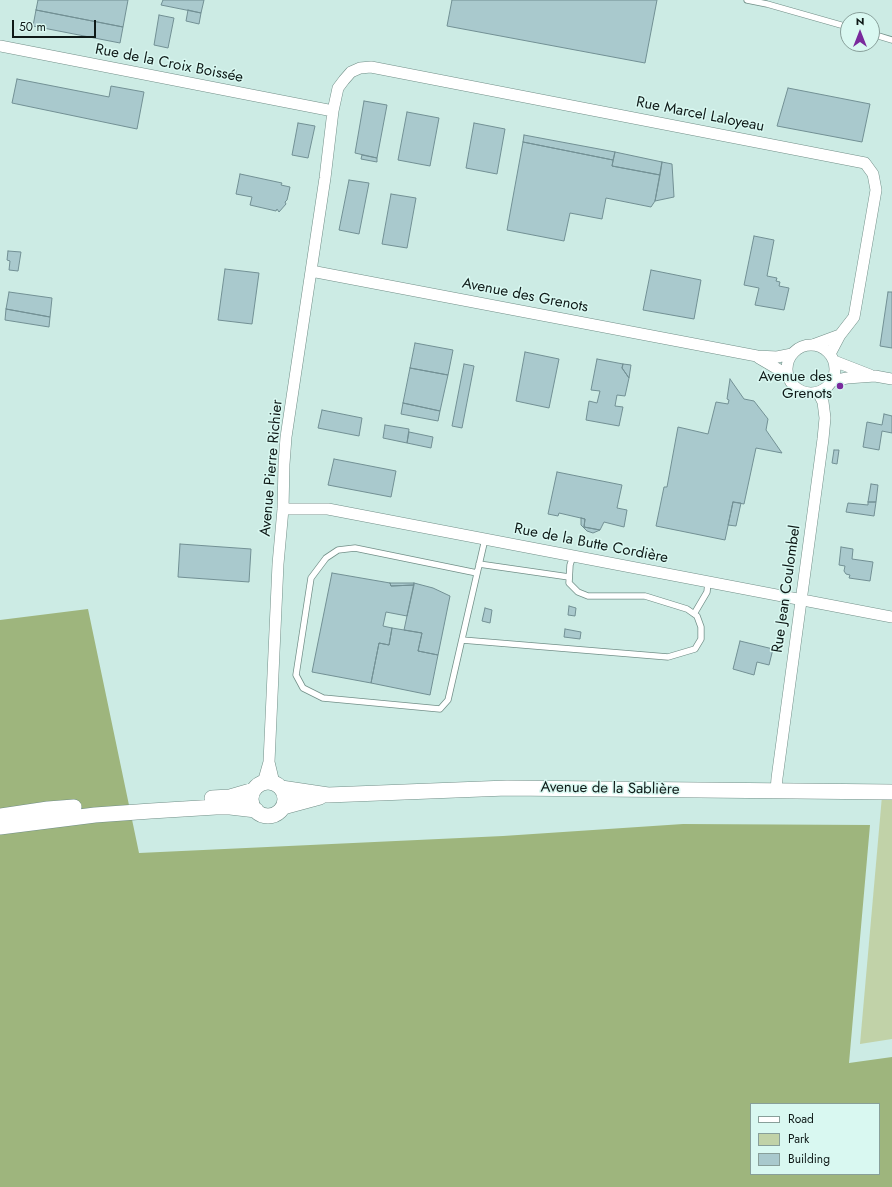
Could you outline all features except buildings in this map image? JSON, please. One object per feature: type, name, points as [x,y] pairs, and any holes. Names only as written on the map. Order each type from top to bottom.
[{"type":"main road","name":"Avenue de la Sablière","points":[[268,786],[328,795],[507,788],[892,792]]},
{"type":"main road","points":[[0,816],[48,809],[230,797],[268,786],[284,793],[285,799],[283,807],[280,811],[270,816],[260,814],[256,810],[251,800],[268,786]]},
{"type":"main road","name":"Avenue de la Sablière","points":[[283,807],[328,795]]},
{"type":"main road","points":[[0,827],[95,815],[165,810],[230,806],[256,810]]},
{"type":"street","name":"Rue de la Croix Boissée","points":[[0,46],[333,111]]},
{"type":"street","name":"Rue Marcel Laloyeau","points":[[351,72],[360,68],[371,67],[865,163],[873,174],[876,190],[854,317],[840,335],[832,358]]},
{"type":"street","name":"Avenue Pierre Richier","points":[[268,786],[278,564],[283,509],[286,437],[325,178],[333,111],[338,88],[351,72]]},
{"type":"street","name":"Avenue des Grenots","points":[[311,271],[757,356],[777,357],[792,354]]},
{"type":"street","points":[[813,345],[824,348],[832,358],[835,374],[832,381],[826,388],[818,392],[811,393],[797,389],[791,383],[788,375],[788,361],[797,349],[840,335]]},
{"type":"street","name":"Avenue des Grenots","points":[[757,356],[788,375]]},
{"type":"street","points":[[832,358],[875,376],[892,379]]},
{"type":"street","points":[[832,381],[847,378],[875,376]]},
{"type":"street","name":"Rue Jean Coulombel","points":[[776,791],[825,418],[823,402],[818,392]]},
{"type":"street","name":"Rue de la Butte Cordière","points":[[283,509],[328,509],[892,617]]},
{"type":"lane","points":[[747,0],[767,4],[840,26]]},
{"type":"lane","points":[[880,36],[892,40]]},
{"type":"lane","points":[[477,572],[355,548],[338,550],[326,558],[311,578],[296,675],[303,688],[323,698],[440,709],[448,700],[485,539]]},
{"type":"lane","points":[[462,640],[668,657],[695,649],[701,639],[702,627],[698,616],[687,609],[645,596],[588,596],[578,592],[568,583],[573,556]]},
{"type":"lane","points":[[480,564],[569,577]]},
{"type":"lane","points":[[694,614],[707,592],[708,582]]},
{"type":"green space","points":[[88,609],[139,853],[503,836],[683,824],[870,825],[849,1063],[892,1057],[892,1187],[0,1187],[0,620]]},
{"type":"green space","points":[[892,794],[892,1039],[860,1044],[882,796]]},
{"type":"place","name":"Avenue des Grenots","points":[[840,386]]}]
